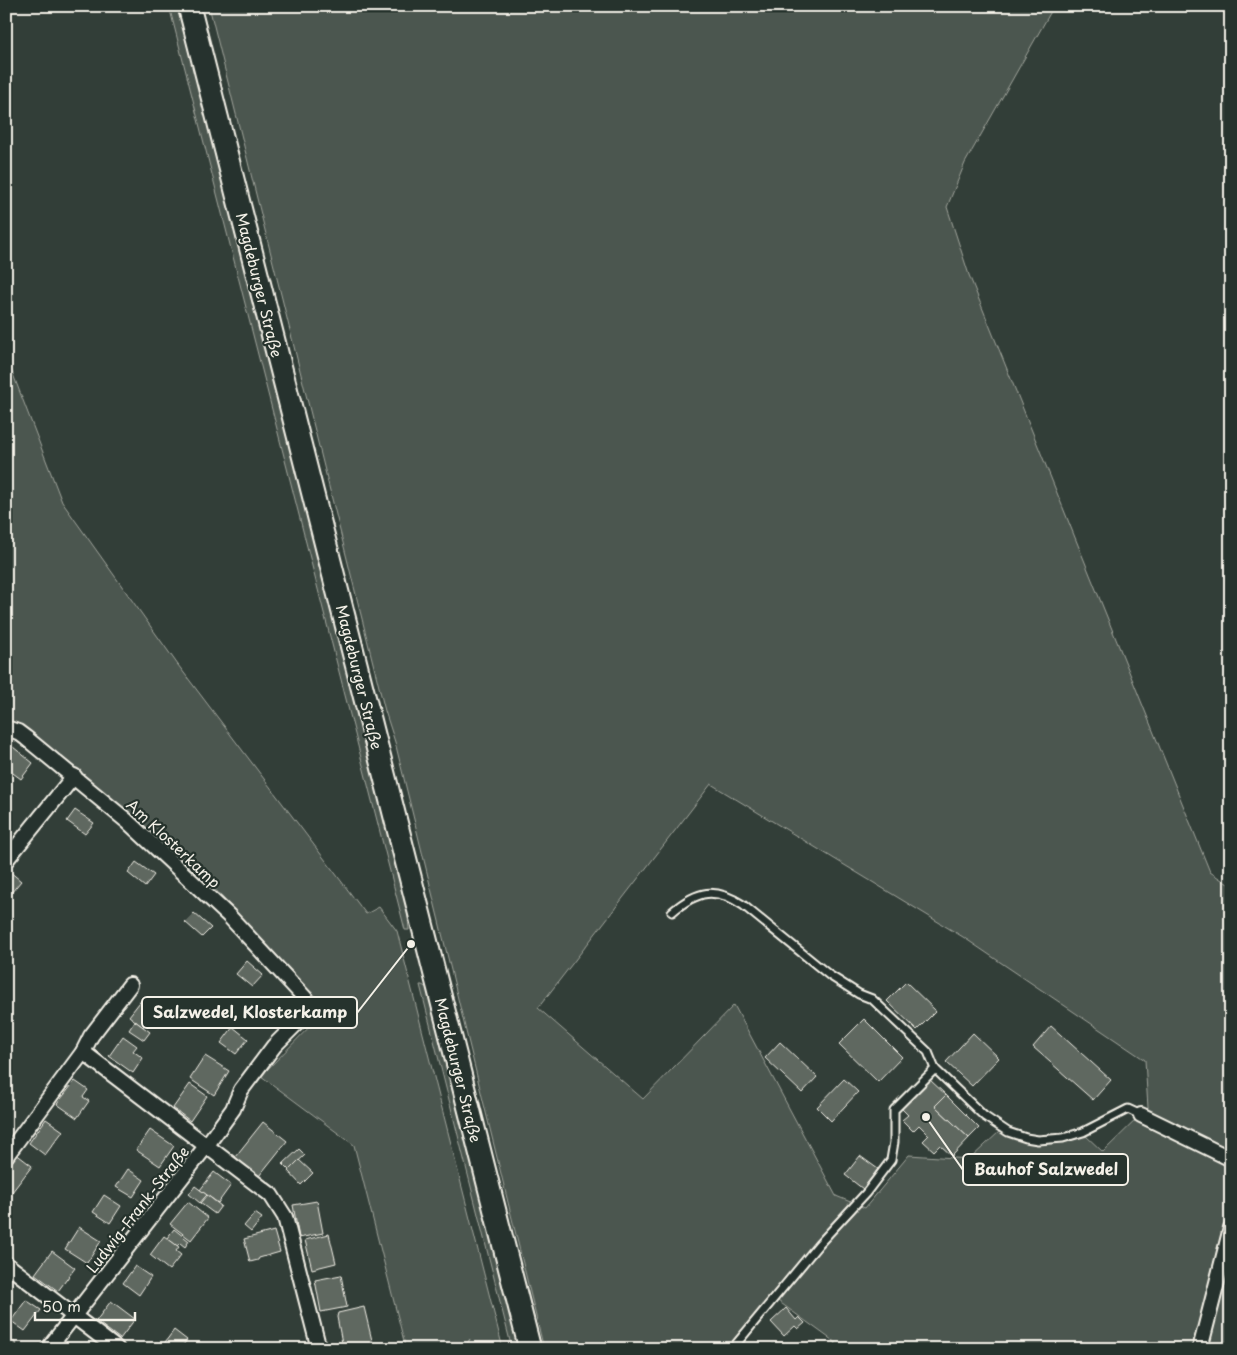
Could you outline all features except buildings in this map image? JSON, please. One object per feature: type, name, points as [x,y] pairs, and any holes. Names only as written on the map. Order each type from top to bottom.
[{"type":"main road","name":"Magdeburger Straße","points":[[189,6],[530,1349]]},
{"type":"street","name":"Am Klosterkamp","points":[[6,728],[18,732],[127,821],[229,916],[306,999]]},
{"type":"street","points":[[6,860],[74,776]]},
{"type":"street","points":[[6,1156],[83,1052],[91,1036],[130,985]]},
{"type":"street","name":"Ludwig-Frank-Straße","points":[[48,1349],[207,1145],[233,1109],[241,1090],[274,1046],[299,1021],[306,999]]},
{"type":"street","name":"Ludwig-Frank-Straße","points":[[83,1052],[272,1196],[285,1217],[319,1349]]},
{"type":"street","points":[[1141,1115],[1231,1159]]},
{"type":"street","points":[[1200,1349],[1231,1228]]},
{"type":"street","points":[[6,1264],[117,1349]]},
{"type":"lane","points":[[411,879],[412,916]]},
{"type":"lane","points":[[672,912],[684,902],[699,894],[717,892],[731,897],[829,976],[859,994],[872,999],[928,1052],[935,1069],[984,1116],[1008,1132],[1026,1138],[1052,1139],[1074,1135],[1128,1109],[1141,1115]]},
{"type":"lane","points":[[425,974],[441,998]]},
{"type":"lane","points":[[732,1349],[852,1206],[866,1193],[891,1160],[894,1142],[894,1110],[935,1069]]},
{"type":"shaded area","points":[[169,6],[177,6],[406,891],[409,930],[405,930]]},
{"type":"shaded area","points":[[209,6],[1054,6],[965,163],[947,207],[969,275],[1210,872],[1231,886],[1231,1349],[832,1349],[836,1343],[771,1296],[730,1349],[544,1349],[395,742],[385,711]],"holes":[[[711,784],[963,937],[1145,1060],[1148,1108],[1103,1152],[1084,1134],[1038,1143],[1015,1138],[1000,1131],[970,1159],[909,1155],[865,1208],[836,1196],[734,1005],[643,1099],[538,1008]]]},
{"type":"shaded area","points":[[6,356],[62,502],[178,665],[366,914],[379,907],[397,931],[503,1349],[464,1349],[470,1339],[463,1349],[406,1349],[354,1145],[261,1076],[329,1007],[310,991],[208,882],[80,773],[22,728],[6,723]]},
{"type":"shaded area","points":[[420,985],[431,990],[522,1349],[512,1349]]},
{"type":"place","name":"Salzwedel, Klosterkamp","points":[[411,944]]},
{"type":"place","name":"Bauhof Salzwedel","points":[[926,1117]]}]
